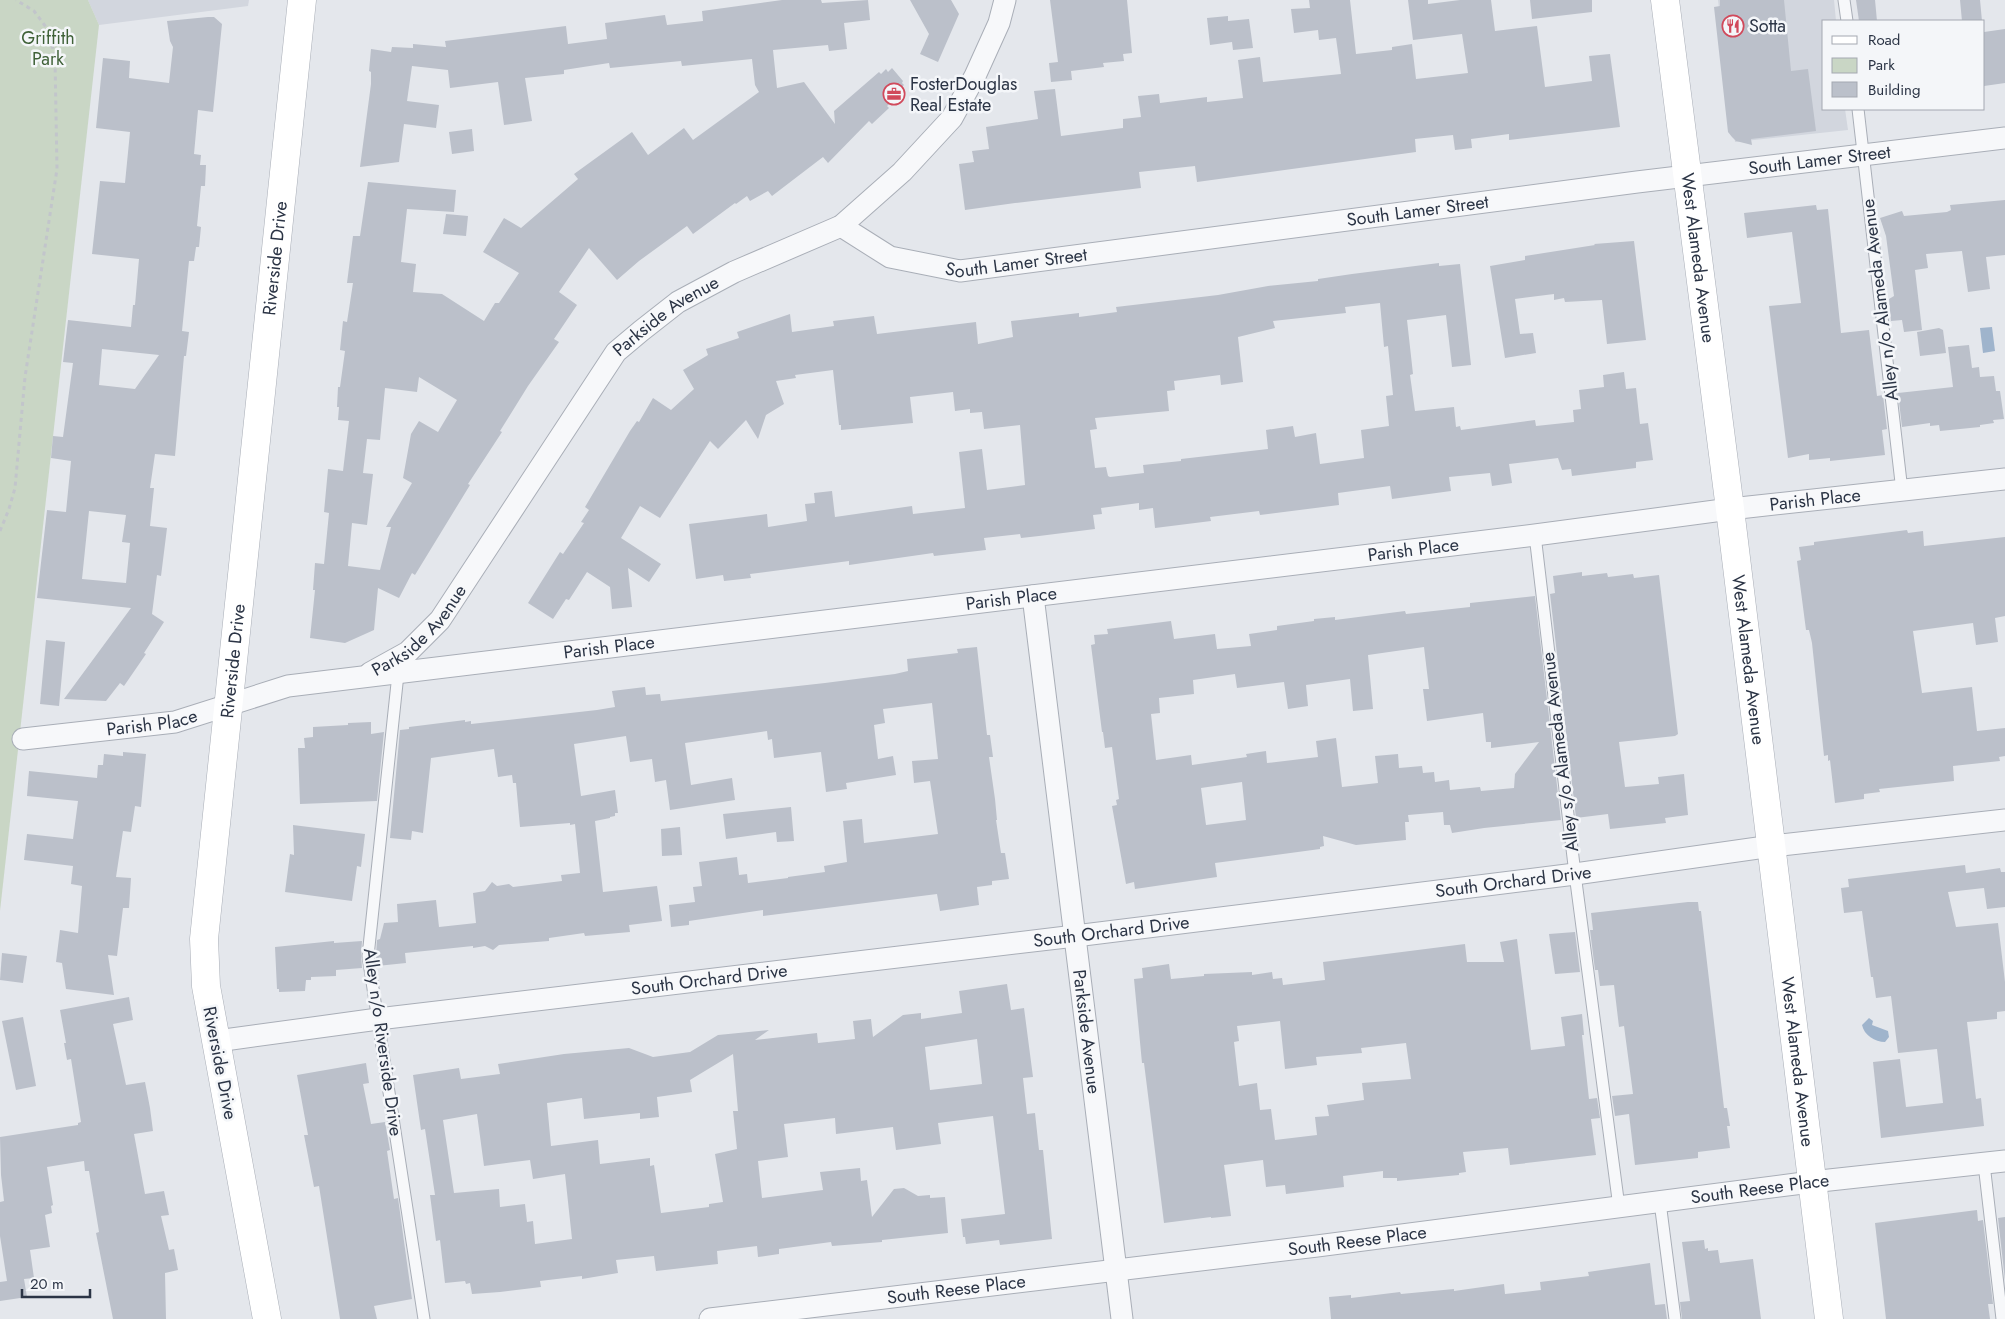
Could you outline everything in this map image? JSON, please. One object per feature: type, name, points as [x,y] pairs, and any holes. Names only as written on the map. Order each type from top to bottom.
[{"type":"main road","name":"Riverside Drive","points":[[267,1319],[206,986],[204,939],[302,0]]},
{"type":"main road","name":"West Alameda Avenue","points":[[1666,0],[1772,846],[1828,1319]]},
{"type":"street","name":"Parkside Avenue","points":[[361,678],[408,652],[440,620],[616,352],[678,302],[734,272],[841,226],[902,172],[952,118],[975,76],[999,23],[1005,0]]},
{"type":"street","name":"South Lamer Street","points":[[841,226],[890,257],[960,271],[1688,175],[2005,138]]},
{"type":"street","name":"Parish Place","points":[[23,739],[175,722],[288,686],[1535,536],[1730,509],[2005,479]]},
{"type":"street","name":"Parkside Avenue","points":[[1033,596],[1122,1319]]},
{"type":"street","name":"South Orchard Drive","points":[[217,1041],[378,1019],[1575,874],[1772,846],[2005,820]]},
{"type":"street","name":"South Reese Place","points":[[710,1319],[1116,1270],[1811,1182],[1995,1162]]},
{"type":"lane","points":[[1844,0],[1847,20]]},
{"type":"lane","name":"Alley n/o Alameda Avenue","points":[[1858,110],[1902,491]]},
{"type":"lane","name":"Alley s/o Alameda Avenue","points":[[1535,536],[1575,874],[1618,1207]]},
{"type":"lane","name":"Alley n/o Riverside Drive","points":[[398,674],[368,945],[424,1319]]},
{"type":"lane","points":[[1995,1162],[2002,1319]]},
{"type":"lane","points":[[1660,1202],[1675,1319]]},
{"type":"path","points":[[0,531],[10,509],[15,488],[25,377],[57,169],[55,59],[49,31],[34,11],[16,0]]},
{"type":"shaded area","points":[[88,0],[249,0],[248,6],[99,25]]},
{"type":"shaded area","points":[[1718,0],[1834,0],[1836,20],[1822,20],[1822,110],[1845,110],[1848,130],[1735,142]]},
{"type":"green space","name":"Griffith Park","points":[[0,0],[88,0],[99,25],[0,911]]},
{"type":"water","points":[[1992,327],[1995,351],[1983,353],[1980,328]]},
{"type":"water","points":[[1869,1018],[1873,1021],[1872,1025],[1888,1031],[1889,1037],[1885,1042],[1874,1039],[1863,1029],[1862,1025]]},
{"type":"building","points":[[782,0],[821,0],[822,3],[868,0],[870,20],[844,23],[847,49],[829,51],[828,45],[773,50],[777,88],[804,82],[835,124],[834,111],[879,72],[881,74],[886,69],[888,72],[892,68],[904,85],[894,94],[897,97],[887,106],[889,108],[872,124],[869,121],[828,163],[823,157],[772,196],[768,191],[750,201],[747,196],[693,234],[687,226],[639,261],[617,280],[589,248],[559,292],[577,305],[554,339],[559,342],[528,386],[500,431],[502,432],[468,484],[470,485],[415,575],[412,573],[399,598],[378,588],[374,630],[345,643],[310,638],[315,590],[313,590],[315,563],[324,564],[329,513],[324,512],[328,469],[343,471],[349,421],[338,420],[338,387],[340,387],[345,351],[340,350],[343,321],[347,322],[353,283],[347,283],[353,236],[360,236],[368,182],[456,190],[454,212],[407,209],[401,262],[416,264],[413,292],[442,294],[484,321],[495,303],[499,303],[519,273],[483,252],[504,218],[521,228],[578,179],[574,174],[632,132],[648,155],[684,128],[693,140],[759,92],[755,85],[752,59],[682,66],[681,61],[610,68],[609,63],[564,70],[564,74],[525,78],[532,121],[504,125],[498,82],[450,88],[448,70],[412,66],[407,101],[439,105],[436,128],[404,124],[399,162],[360,167],[371,84],[371,72],[369,71],[371,49],[391,52],[392,47],[413,48],[413,44],[446,47],[445,41],[566,26],[568,44],[607,39],[605,23],[665,15],[667,25],[703,21],[702,11]],"holes":[[[419,377],[457,400],[438,432],[419,421],[411,434],[403,478],[412,483],[386,527],[391,527],[380,570],[348,566],[352,523],[367,525],[373,474],[363,473],[367,439],[380,440],[385,388],[417,392]]]},
{"type":"building","points":[[910,0],[951,0],[959,14],[938,62],[920,54],[929,34]]},
{"type":"building","points":[[1050,0],[1127,0],[1132,53],[1123,54],[1124,61],[1103,63],[1104,67],[1071,71],[1072,80],[1051,82],[1049,63],[1058,62]]},
{"type":"building","points":[[1309,0],[1350,0],[1356,54],[1392,50],[1392,47],[1412,44],[1416,79],[1468,73],[1462,34],[1413,40],[1408,0],[1428,0],[1428,4],[1460,0],[1491,0],[1495,31],[1537,26],[1545,87],[1592,81],[1589,56],[1610,54],[1620,127],[1509,140],[1509,134],[1471,139],[1472,148],[1455,150],[1453,135],[1415,139],[1416,152],[1197,182],[1195,166],[1139,172],[1141,188],[965,210],[959,164],[974,162],[972,151],[989,149],[986,127],[1038,119],[1034,91],[1055,89],[1061,136],[1123,128],[1123,119],[1141,117],[1138,96],[1159,94],[1160,103],[1207,97],[1207,102],[1243,98],[1238,60],[1260,57],[1263,82],[1341,74],[1336,38],[1319,40],[1318,30],[1294,33],[1291,9],[1310,8]]},
{"type":"building","points":[[1530,0],[1592,0],[1592,12],[1532,19]]},
{"type":"building","points":[[1720,0],[1784,0],[1791,71],[1808,69],[1816,131],[1751,139],[1752,145],[1736,141],[1728,132],[1714,7],[1720,6]]},
{"type":"building","points":[[1856,0],[1875,0],[1877,20],[1859,20]]},
{"type":"building","points":[[1960,0],[1980,0],[1982,20],[1962,20]]},
{"type":"building","points":[[1228,16],[1228,21],[1249,19],[1253,48],[1233,50],[1232,42],[1210,45],[1207,18]]},
{"type":"building","points":[[214,17],[222,24],[213,112],[198,110],[194,154],[201,155],[200,165],[206,165],[205,186],[201,186],[197,226],[201,227],[199,247],[196,247],[194,261],[189,261],[182,331],[189,332],[186,356],[184,356],[175,456],[155,454],[150,488],[154,488],[150,526],[167,528],[161,576],[157,575],[152,614],[164,622],[144,653],[146,654],[124,686],[120,683],[106,701],[64,699],[131,608],[37,598],[47,510],[66,512],[71,461],[51,458],[53,436],[63,437],[73,363],[63,362],[68,320],[131,327],[133,305],[135,305],[139,259],[92,254],[100,181],[125,183],[130,132],[96,128],[103,58],[130,61],[129,78],[169,83],[173,47],[170,41],[167,21]],"holes":[[[102,349],[159,355],[135,389],[99,385]],[[89,511],[126,515],[122,542],[130,543],[126,583],[82,579]]]},
{"type":"building","points":[[2005,29],[2005,83],[1985,86],[1985,32]]},
{"type":"building","points":[[472,129],[474,151],[452,154],[449,132]]},
{"type":"building","points":[[2005,200],[2005,255],[1986,257],[1990,289],[1968,292],[1962,251],[1926,254],[1928,268],[1915,270],[1922,330],[1904,332],[1902,320],[1891,321],[1889,299],[1894,296],[1886,236],[1880,218],[1902,211],[1904,216],[1947,212],[1951,210],[1950,205]]},
{"type":"building","points":[[1816,205],[1817,210],[1828,209],[1841,333],[1869,330],[1877,396],[1883,395],[1887,429],[1882,430],[1885,455],[1830,461],[1830,458],[1809,460],[1809,454],[1788,458],[1769,306],[1801,303],[1792,232],[1747,238],[1744,213]]},
{"type":"building","points":[[446,214],[468,216],[466,236],[443,234]]},
{"type":"building","points":[[1634,241],[1646,340],[1607,344],[1602,300],[1565,302],[1564,298],[1554,300],[1554,294],[1515,299],[1520,334],[1533,333],[1536,353],[1505,358],[1490,266],[1525,260],[1525,256],[1594,244]]},
{"type":"building","points":[[1439,263],[1439,266],[1460,264],[1471,365],[1452,367],[1446,315],[1407,320],[1413,374],[1410,375],[1415,411],[1454,407],[1456,427],[1460,426],[1461,430],[1535,420],[1536,426],[1574,422],[1573,410],[1581,409],[1579,390],[1604,387],[1603,375],[1624,372],[1626,389],[1636,388],[1640,424],[1648,423],[1653,460],[1636,462],[1636,468],[1572,476],[1571,469],[1562,470],[1558,458],[1509,464],[1512,483],[1492,486],[1490,473],[1449,477],[1451,491],[1392,499],[1390,486],[1338,493],[1339,505],[1260,515],[1259,511],[1210,517],[1211,521],[1155,528],[1153,508],[1139,510],[1139,503],[1101,508],[1102,514],[1093,515],[1095,529],[1021,538],[1020,534],[984,538],[986,550],[934,556],[933,553],[849,565],[849,561],[750,574],[751,578],[724,581],[723,575],[696,579],[689,524],[767,514],[768,527],[807,521],[805,504],[815,503],[814,493],[832,491],[835,517],[912,506],[913,514],[965,508],[959,452],[982,449],[987,490],[1025,485],[1020,425],[984,429],[982,412],[970,413],[970,409],[955,411],[953,392],[910,397],[913,423],[841,430],[833,370],[795,375],[796,378],[776,381],[784,404],[766,415],[758,439],[746,420],[718,449],[710,441],[660,518],[640,506],[621,538],[661,564],[649,582],[628,568],[632,607],[612,609],[610,587],[587,572],[569,600],[566,599],[553,619],[528,603],[560,552],[563,554],[584,523],[581,522],[589,510],[585,507],[630,431],[637,421],[639,422],[653,398],[671,410],[694,389],[683,370],[708,355],[706,349],[739,338],[737,332],[790,314],[792,332],[834,326],[833,321],[874,316],[877,334],[976,322],[978,344],[1013,337],[1011,321],[1079,313],[1079,317],[1117,312],[1116,307],[1218,295],[1268,286],[1318,281],[1318,279]],"holes":[[[1380,303],[1384,347],[1388,346],[1393,395],[1386,396],[1389,426],[1361,430],[1364,458],[1320,464],[1316,433],[1295,437],[1293,426],[1266,430],[1268,449],[1143,465],[1144,473],[1110,477],[1106,467],[1095,468],[1090,430],[1097,429],[1095,418],[1169,411],[1167,391],[1175,390],[1174,381],[1220,375],[1221,385],[1243,382],[1238,337],[1275,328],[1273,321],[1346,313],[1345,307]]]},
{"type":"building","points":[[1939,328],[1943,330],[1946,353],[1920,356],[1917,332]]},
{"type":"building","points":[[1969,345],[1972,368],[1979,367],[1980,377],[1994,376],[1996,391],[2000,391],[2004,419],[1993,420],[1994,423],[1980,425],[1980,427],[1940,431],[1939,425],[1930,426],[1930,423],[1902,427],[1898,393],[1953,387],[1948,347]]},
{"type":"building","points":[[1907,530],[1908,533],[1923,531],[1924,546],[2005,537],[2005,616],[1995,618],[1998,642],[1976,645],[1973,623],[1913,631],[1922,693],[1972,687],[1977,731],[2005,728],[2005,756],[1999,757],[2000,761],[1953,766],[1954,781],[1879,789],[1880,792],[1864,794],[1864,799],[1835,803],[1830,760],[1828,761],[1828,755],[1824,756],[1812,643],[1809,630],[1806,630],[1797,561],[1801,560],[1799,547],[1814,545],[1814,542]]},
{"type":"building","points":[[1582,572],[1582,576],[1607,573],[1608,577],[1633,574],[1634,578],[1659,575],[1678,734],[1675,736],[1619,742],[1625,787],[1659,784],[1658,777],[1684,774],[1688,815],[1665,818],[1666,823],[1610,829],[1608,814],[1576,818],[1550,594],[1555,593],[1553,576]]},
{"type":"building","points":[[1535,596],[1561,820],[1452,833],[1450,825],[1444,825],[1443,812],[1408,815],[1409,822],[1405,822],[1406,840],[1356,845],[1323,836],[1324,846],[1320,847],[1320,849],[1215,863],[1217,877],[1135,889],[1134,882],[1126,884],[1112,806],[1117,805],[1116,800],[1119,799],[1112,747],[1105,748],[1102,732],[1091,645],[1095,644],[1094,635],[1108,634],[1107,629],[1171,621],[1174,639],[1215,634],[1217,649],[1251,646],[1249,634],[1277,630],[1277,626],[1314,621],[1314,619],[1335,617],[1335,620],[1405,611],[1406,614],[1470,607],[1470,603]],"holes":[[[1424,647],[1429,689],[1423,689],[1427,721],[1483,713],[1486,742],[1491,742],[1491,748],[1539,742],[1515,774],[1514,788],[1481,791],[1480,787],[1450,790],[1449,780],[1435,782],[1434,772],[1423,773],[1422,766],[1399,768],[1398,754],[1375,756],[1378,783],[1342,787],[1336,738],[1316,741],[1318,757],[1267,763],[1266,751],[1246,754],[1247,757],[1192,765],[1191,755],[1156,760],[1151,714],[1160,713],[1159,698],[1194,694],[1193,680],[1235,674],[1237,688],[1284,682],[1288,709],[1308,706],[1306,685],[1350,679],[1353,711],[1373,709],[1368,655]],[[1242,782],[1246,820],[1206,825],[1201,788]]]},
{"type":"building","points":[[46,640],[65,642],[59,706],[40,704]]},
{"type":"building","points":[[977,647],[987,735],[990,735],[993,757],[989,757],[996,820],[1001,853],[1005,853],[1009,879],[992,881],[992,885],[977,887],[979,905],[940,911],[937,894],[763,916],[763,910],[689,921],[689,925],[671,927],[669,905],[695,902],[693,887],[702,886],[699,862],[737,857],[739,875],[747,874],[748,883],[825,872],[824,866],[847,862],[843,821],[862,819],[864,843],[938,834],[930,781],[914,783],[912,761],[938,759],[932,703],[883,709],[885,723],[874,725],[878,759],[893,756],[896,775],[846,783],[847,789],[826,792],[821,752],[774,758],[772,739],[768,740],[767,731],[685,743],[691,785],[732,778],[735,800],[670,810],[666,780],[655,782],[652,759],[630,762],[626,736],[574,744],[581,796],[615,790],[618,813],[615,813],[615,816],[610,818],[595,821],[603,892],[657,886],[662,921],[629,925],[630,932],[585,936],[584,933],[549,938],[549,941],[499,945],[493,950],[485,946],[473,948],[473,946],[405,953],[406,963],[377,966],[377,940],[380,939],[384,923],[398,922],[397,904],[436,900],[439,927],[476,923],[473,893],[485,891],[492,882],[497,886],[509,884],[513,887],[562,881],[561,875],[580,873],[575,824],[520,827],[516,783],[513,783],[512,775],[498,777],[494,749],[431,758],[423,833],[412,831],[411,840],[390,838],[400,730],[409,729],[409,727],[465,720],[465,722],[471,721],[471,724],[615,707],[612,691],[645,687],[646,695],[660,694],[661,701],[895,674],[908,671],[907,659],[958,653],[957,649]]},
{"type":"building","points":[[371,722],[371,734],[384,732],[377,801],[300,804],[298,748],[305,748],[304,738],[313,737],[313,727]]},
{"type":"building","points":[[123,752],[146,754],[141,807],[135,806],[131,832],[123,831],[116,877],[131,878],[129,908],[123,908],[117,956],[108,955],[114,995],[66,989],[62,963],[56,962],[60,930],[78,933],[82,886],[71,884],[73,866],[24,860],[27,834],[73,839],[78,801],[27,796],[29,771],[97,778],[98,765],[103,765],[104,754],[123,756]]},
{"type":"building","points":[[791,807],[794,841],[777,842],[776,832],[726,839],[723,814]]},
{"type":"building","points":[[293,825],[365,834],[361,867],[357,866],[352,901],[285,892],[290,854],[294,855]]},
{"type":"building","points":[[680,827],[682,855],[662,856],[661,829]]},
{"type":"building","points":[[1965,865],[1966,873],[2000,868],[2001,872],[2005,872],[2005,907],[1987,909],[1984,888],[1948,892],[1956,927],[1998,923],[2005,982],[2005,1011],[1997,1012],[1997,1019],[1967,1022],[1976,1099],[1981,1098],[1984,1126],[1881,1138],[1873,1062],[1900,1059],[1906,1107],[1943,1103],[1937,1049],[1898,1053],[1891,996],[1876,998],[1873,977],[1871,977],[1862,911],[1844,913],[1841,888],[1849,887],[1848,879]]},
{"type":"building","points":[[1698,902],[1699,911],[1701,911],[1724,1108],[1727,1108],[1730,1126],[1727,1126],[1730,1148],[1698,1152],[1698,1158],[1635,1165],[1629,1114],[1615,1116],[1612,1096],[1633,1094],[1624,1026],[1619,1027],[1614,985],[1600,986],[1598,970],[1595,970],[1590,930],[1593,930],[1591,913]]},
{"type":"building","points":[[1575,932],[1580,972],[1555,974],[1549,934]]},
{"type":"building","points":[[1517,939],[1531,1050],[1565,1046],[1561,1017],[1582,1014],[1584,1035],[1582,1035],[1589,1099],[1597,1098],[1600,1118],[1591,1119],[1596,1155],[1510,1165],[1508,1148],[1463,1152],[1466,1172],[1459,1173],[1459,1175],[1397,1181],[1397,1178],[1383,1178],[1383,1171],[1343,1176],[1344,1187],[1286,1194],[1285,1185],[1266,1187],[1263,1160],[1224,1165],[1231,1216],[1164,1223],[1144,1063],[1142,1063],[1134,979],[1143,978],[1142,968],[1169,964],[1171,979],[1204,976],[1204,974],[1252,972],[1252,975],[1272,972],[1273,979],[1282,978],[1283,985],[1325,980],[1323,962],[1465,944],[1467,962],[1504,962],[1500,942]],"holes":[[[1280,1021],[1285,1069],[1317,1065],[1316,1057],[1362,1053],[1361,1048],[1406,1043],[1411,1079],[1362,1083],[1364,1100],[1327,1105],[1329,1116],[1315,1117],[1317,1135],[1275,1140],[1271,1109],[1260,1110],[1257,1083],[1239,1086],[1234,1042],[1239,1041],[1237,1026]]]},
{"type":"building","points":[[334,941],[334,943],[362,941],[362,968],[336,970],[336,976],[311,977],[311,980],[306,980],[305,991],[279,992],[279,989],[277,989],[275,947]]},
{"type":"building","points":[[2,953],[27,956],[23,983],[0,980]]},
{"type":"building","points":[[1007,984],[1011,1010],[1024,1008],[1033,1077],[1023,1078],[1027,1114],[1035,1113],[1039,1150],[1043,1150],[1052,1239],[1000,1245],[999,1240],[966,1244],[965,1237],[963,1237],[961,1219],[1005,1214],[993,1116],[938,1123],[941,1144],[896,1150],[893,1127],[836,1134],[835,1118],[784,1124],[788,1157],[758,1161],[762,1198],[823,1190],[820,1172],[860,1168],[861,1181],[867,1180],[872,1217],[894,1189],[904,1188],[918,1196],[930,1195],[930,1198],[945,1197],[948,1233],[882,1240],[882,1242],[832,1246],[831,1242],[779,1249],[779,1254],[758,1257],[757,1246],[717,1251],[718,1264],[656,1271],[654,1256],[616,1260],[618,1273],[582,1279],[582,1276],[540,1281],[541,1287],[500,1292],[472,1294],[470,1283],[466,1284],[465,1281],[445,1283],[440,1240],[436,1241],[430,1195],[435,1195],[425,1129],[421,1130],[413,1075],[459,1068],[461,1079],[500,1074],[498,1064],[564,1054],[629,1048],[653,1057],[690,1052],[718,1035],[769,1030],[755,1040],[817,1033],[818,1043],[855,1039],[853,1021],[871,1019],[873,1037],[903,1015],[921,1013],[921,1019],[962,1013],[959,991]],"holes":[[[977,1039],[982,1084],[930,1090],[925,1047]],[[733,1054],[738,1111],[733,1111],[737,1149],[715,1154],[723,1202],[709,1204],[709,1207],[661,1213],[654,1165],[650,1166],[650,1158],[600,1164],[598,1140],[551,1146],[547,1103],[582,1098],[584,1119],[640,1113],[640,1119],[659,1117],[657,1097],[692,1092],[690,1080]],[[477,1114],[484,1166],[530,1160],[533,1179],[565,1174],[572,1239],[535,1244],[533,1221],[527,1222],[525,1204],[500,1207],[499,1189],[454,1193],[443,1120]]]},
{"type":"building","points":[[129,997],[133,1020],[113,1024],[126,1085],[145,1082],[150,1108],[153,1131],[134,1134],[145,1194],[164,1191],[169,1215],[161,1216],[169,1250],[174,1249],[178,1270],[165,1273],[166,1319],[113,1319],[96,1233],[99,1232],[89,1171],[85,1171],[84,1161],[47,1167],[53,1205],[51,1206],[52,1213],[45,1215],[50,1247],[30,1250],[34,1278],[24,1279],[27,1297],[0,1301],[0,1282],[7,1281],[0,1236],[0,1202],[4,1201],[0,1137],[78,1125],[81,1122],[71,1059],[67,1060],[60,1010]]},
{"type":"building","points":[[23,1017],[36,1086],[16,1090],[2,1021]]},
{"type":"building","points":[[366,1063],[369,1083],[363,1084],[371,1124],[385,1122],[390,1150],[387,1151],[394,1199],[398,1198],[412,1299],[374,1306],[377,1319],[340,1319],[319,1186],[314,1187],[304,1135],[308,1135],[297,1075]]},
{"type":"building","points":[[1977,1210],[1978,1221],[1983,1220],[1993,1304],[1988,1304],[1990,1319],[1886,1319],[1875,1223]]},
{"type":"building","points":[[2005,1217],[2005,1280],[1998,1218]]},
{"type":"building","points":[[1704,1240],[1705,1249],[1708,1248],[1708,1251],[1718,1250],[1720,1263],[1753,1259],[1761,1319],[1682,1319],[1680,1302],[1690,1301],[1682,1242]]},
{"type":"building","points":[[1650,1263],[1655,1305],[1665,1304],[1667,1319],[1331,1319],[1329,1297],[1351,1295],[1351,1298],[1400,1292],[1401,1294],[1454,1289],[1454,1291],[1504,1284],[1505,1294],[1541,1290],[1540,1282],[1589,1276],[1588,1272]]},
{"type":"place","name":"Sotta","points":[[1733,26]]},
{"type":"place","name":"FosterDouglas Real Estate","points":[[894,94]]}]
